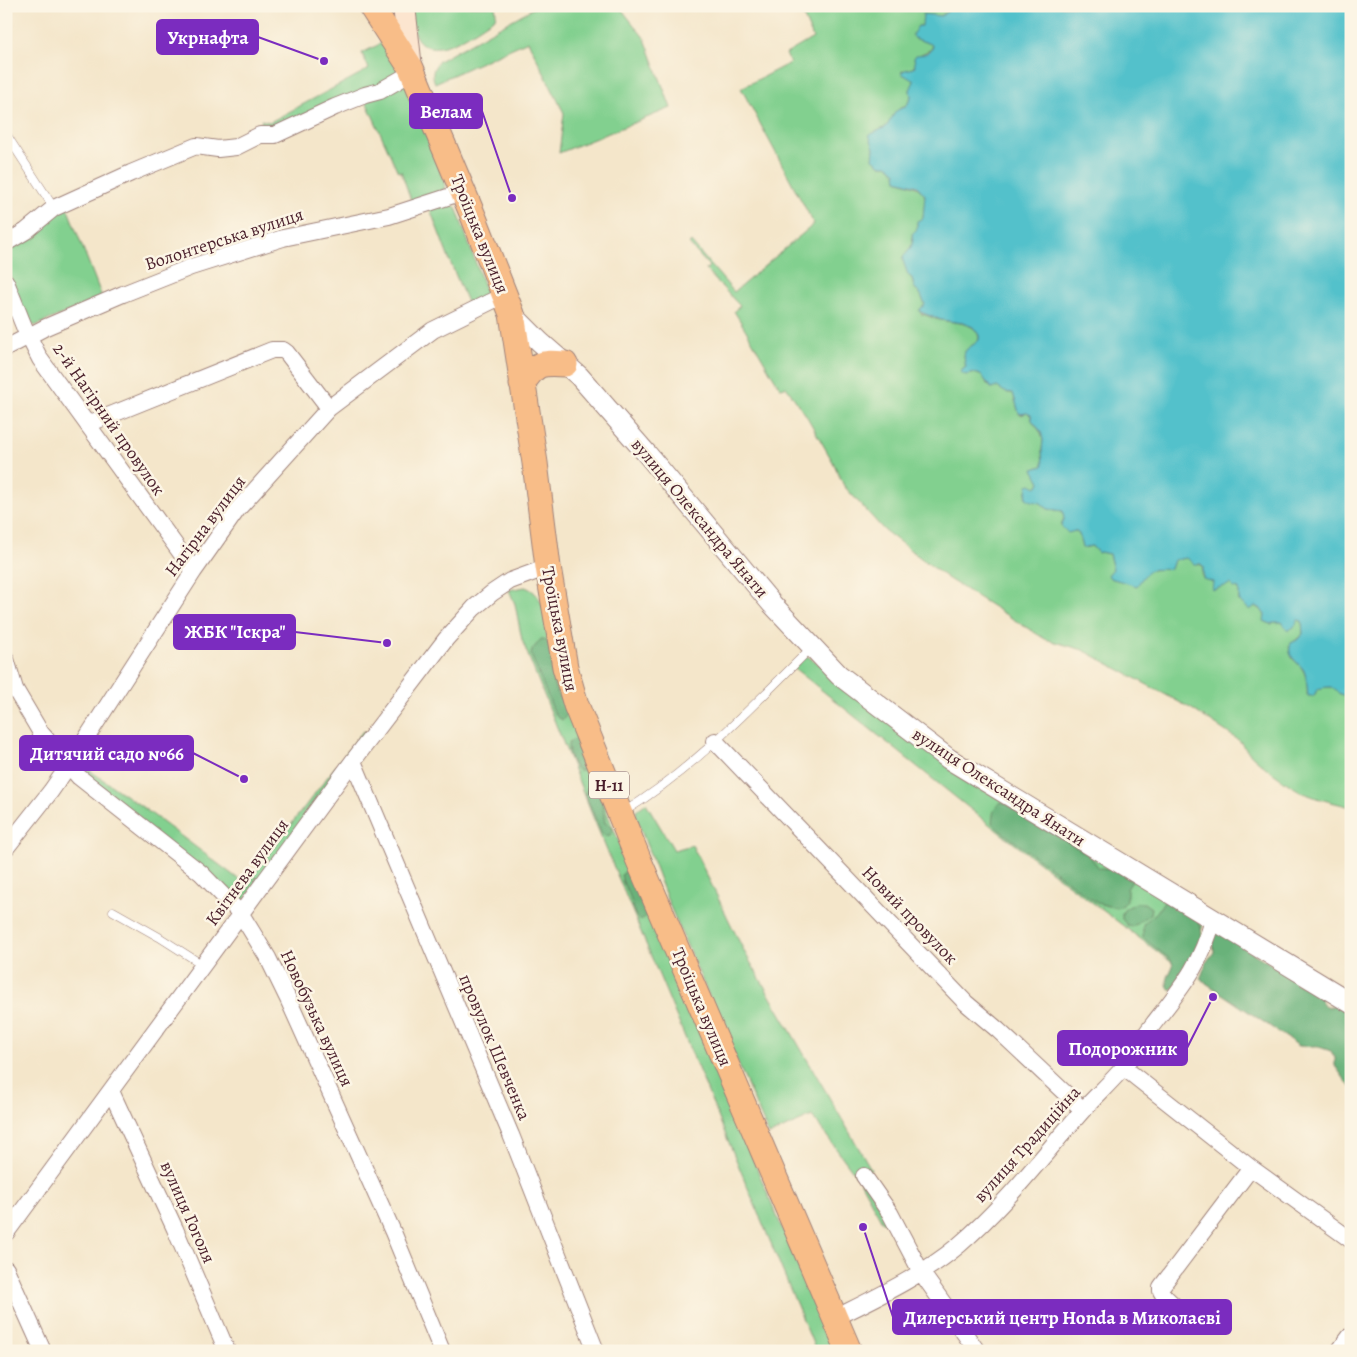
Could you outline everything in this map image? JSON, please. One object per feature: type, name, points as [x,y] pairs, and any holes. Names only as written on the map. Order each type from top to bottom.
[{"type":"main road","name":"Троїцька вулиця","points":[[371,6],[412,70],[508,304],[535,463],[548,567],[565,667],[576,705],[620,814],[849,1351]]},
{"type":"main road","points":[[404,6],[412,70]]},
{"type":"main road","points":[[522,384],[531,371],[543,363],[565,364]]},
{"type":"street","points":[[6,243],[26,231],[54,208],[131,173],[196,146],[218,149],[236,147],[260,135],[275,135],[335,107],[365,95],[380,92],[412,70]]},
{"type":"street","name":"Волонтерська вулиця","points":[[6,348],[46,327],[191,267],[282,238],[390,216],[463,192]]},
{"type":"street","name":"2-й Нагірний провулок","points":[[6,282],[25,329],[40,359],[194,571]]},
{"type":"street","name":"вулиця Олександра Янати","points":[[508,304],[604,404],[772,604],[839,675],[949,759],[1351,1003]]},
{"type":"street","name":"Нагірна вулиця","points":[[6,848],[69,765],[194,571],[237,510],[329,408],[434,330],[508,304]]},
{"type":"street","points":[[88,424],[263,354],[278,350],[287,353],[329,408]]},
{"type":"street","name":"Квітнева вулиця","points":[[6,1233],[353,761],[446,639],[474,608],[492,593],[510,581],[548,567]]},
{"type":"street","name":"Новобузька вулиця","points":[[6,659],[15,689],[41,733],[79,777],[201,873],[241,914],[268,958],[288,999],[393,1232],[442,1351]]},
{"type":"street","name":"Новий провулок","points":[[715,741],[966,1003],[998,1030],[1083,1110]]},
{"type":"street","name":"провулок Шевченка","points":[[353,761],[511,1135],[596,1351]]},
{"type":"street","name":"вулиця Традиційна","points":[[835,1318],[921,1272],[958,1246],[998,1209],[1083,1110],[1123,1067],[1195,968],[1205,948],[1213,920]]},
{"type":"street","points":[[1123,1067],[1251,1168],[1351,1240]]},
{"type":"street","name":"вулиця Гоголя","points":[[111,1091],[175,1229],[226,1351]]},
{"type":"street","points":[[1188,1319],[1164,1296],[1161,1292],[1161,1287],[1251,1168]]},
{"type":"street","points":[[864,1176],[890,1213],[921,1272],[977,1351]]},
{"type":"street","points":[[6,1269],[42,1351]]},
{"type":"street","points":[[1339,1351],[1351,1335]]},
{"type":"lane","points":[[6,134],[54,208]]},
{"type":"lane","points":[[620,814],[648,798],[703,753],[812,647]]},
{"type":"lane","points":[[112,911],[159,937],[203,965]]},
{"type":"green space","points":[[408,6],[495,6],[496,13],[495,18],[467,36],[444,46],[433,47],[424,45],[414,34]]},
{"type":"green space","points":[[537,6],[619,6],[645,39],[671,108],[559,153],[564,113],[528,41],[435,83],[433,71],[439,61]]},
{"type":"green space","points":[[799,6],[948,6],[948,11],[941,16],[929,16],[922,26],[918,26],[914,38],[932,44],[932,49],[919,55],[914,60],[916,63],[913,68],[902,71],[902,74],[915,81],[910,90],[911,97],[907,105],[901,107],[886,127],[874,133],[874,159],[881,165],[887,165],[892,168],[896,173],[897,180],[914,186],[924,193],[923,218],[917,223],[917,229],[912,234],[913,243],[903,260],[908,275],[912,278],[914,287],[921,295],[925,305],[920,309],[921,314],[964,324],[975,329],[979,340],[966,350],[964,356],[966,367],[962,370],[966,375],[975,373],[984,377],[987,384],[992,388],[997,387],[1008,393],[1013,393],[1020,415],[1027,413],[1031,415],[1032,420],[1041,433],[1043,440],[1043,466],[1036,468],[1034,471],[1040,482],[1036,487],[1028,488],[1026,494],[1032,501],[1041,503],[1048,509],[1063,511],[1064,519],[1061,526],[1068,532],[1075,531],[1079,534],[1082,548],[1092,546],[1098,553],[1109,554],[1113,569],[1112,573],[1109,574],[1110,578],[1137,585],[1145,574],[1151,570],[1171,569],[1174,560],[1187,558],[1203,566],[1202,577],[1214,582],[1216,589],[1229,583],[1239,589],[1239,601],[1263,611],[1266,622],[1271,624],[1282,622],[1288,630],[1299,620],[1302,621],[1303,634],[1289,646],[1293,658],[1304,673],[1307,682],[1307,695],[1314,696],[1321,689],[1332,687],[1351,698],[1351,807],[1306,794],[1260,763],[1240,741],[1192,709],[1083,650],[1045,639],[947,578],[884,530],[844,486],[833,462],[806,415],[786,387],[780,388],[734,311],[740,306],[706,270],[709,266],[689,244],[691,242],[734,292],[814,224],[741,88],[790,63],[786,54],[813,38]]},
{"type":"green space","points":[[384,42],[402,75],[274,132],[262,128],[261,120],[270,122],[369,69],[362,53]]},
{"type":"green space","points":[[404,80],[445,182],[444,190],[412,203],[401,171],[398,172],[365,99]]},
{"type":"green space","points":[[446,203],[456,207],[486,292],[485,296],[469,307],[430,209]]},
{"type":"green space","points":[[67,207],[102,297],[35,326],[29,322],[6,266],[6,248]]},
{"type":"green space","points":[[525,587],[535,593],[542,603],[609,818],[834,1351],[816,1351],[593,817],[522,640],[515,604],[509,590]]},
{"type":"green space","points":[[541,639],[547,642],[551,650],[554,666],[554,685],[566,707],[566,715],[563,720],[557,717],[554,712],[531,655],[532,650]]},
{"type":"green space","points":[[807,656],[1203,925],[1187,974],[999,832],[794,668]]},
{"type":"green space","points":[[363,731],[367,734],[241,904],[81,775],[76,761],[141,806],[245,884]]},
{"type":"green space","points":[[575,739],[579,741],[586,760],[584,769],[580,771],[573,763],[569,751],[568,744]]},
{"type":"green space","points":[[592,784],[601,797],[605,823],[611,826],[613,831],[610,835],[602,834],[585,794],[588,786]]},
{"type":"green space","points":[[1002,802],[1089,855],[1099,868],[1114,869],[1132,881],[1127,889],[1127,900],[1122,906],[1116,908],[1097,903],[998,829],[992,823],[995,808]]},
{"type":"green space","points":[[646,803],[674,850],[692,845],[745,953],[871,1169],[862,1176],[888,1223],[882,1222],[860,1181],[812,1116],[769,1135],[669,904],[636,817],[636,811]]},
{"type":"green space","points":[[626,871],[630,874],[647,915],[641,921],[634,912],[629,894],[622,880],[621,875]]},
{"type":"green space","points":[[1164,901],[1198,921],[1202,939],[1190,966],[1172,990],[1168,988],[1167,982],[1173,966],[1171,960],[1143,938],[1143,924],[1157,912]]},
{"type":"green space","points":[[1136,903],[1144,903],[1151,908],[1150,914],[1132,927],[1127,925],[1122,919],[1122,913],[1125,909]]},
{"type":"green space","points":[[1219,933],[1291,976],[1295,983],[1314,990],[1325,1007],[1336,1004],[1351,1011],[1351,1088],[1335,1066],[1335,1058],[1331,1051],[1319,1047],[1299,1046],[1200,979],[1207,961],[1214,952],[1213,939]]},
{"type":"water","points":[[948,6],[1351,6],[1351,698],[1340,694],[1331,687],[1320,688],[1314,696],[1308,696],[1303,669],[1292,657],[1290,651],[1291,643],[1303,634],[1302,621],[1298,620],[1295,626],[1288,631],[1282,622],[1271,624],[1264,621],[1265,615],[1260,608],[1255,606],[1250,610],[1239,601],[1239,589],[1233,588],[1231,584],[1212,590],[1213,582],[1203,579],[1203,566],[1201,564],[1194,564],[1187,558],[1174,560],[1171,569],[1148,571],[1137,586],[1110,578],[1108,575],[1113,569],[1109,554],[1098,553],[1092,546],[1082,548],[1079,534],[1075,531],[1068,533],[1061,526],[1064,520],[1063,511],[1048,509],[1041,503],[1026,498],[1028,485],[1031,484],[1036,487],[1040,482],[1033,469],[1043,466],[1043,440],[1041,432],[1032,420],[1031,415],[1019,413],[1013,393],[1005,392],[997,387],[991,388],[979,374],[966,375],[961,373],[966,367],[964,356],[966,350],[979,340],[979,335],[973,327],[963,323],[941,320],[920,312],[920,309],[925,305],[921,295],[914,287],[912,278],[908,275],[902,258],[912,244],[912,234],[917,229],[917,221],[923,218],[925,195],[917,186],[897,180],[896,173],[892,168],[887,165],[881,165],[873,159],[874,148],[869,135],[886,127],[896,111],[907,105],[911,97],[910,90],[914,81],[901,73],[915,66],[914,58],[916,55],[926,53],[933,47],[931,44],[914,38],[912,35],[918,26],[922,26],[923,14],[941,16],[948,11]]},
{"type":"place","name":"Укрнафта","points":[[324,61]]},
{"type":"place","name":"Велам","points":[[512,198]]},
{"type":"place","name":"ЖБК \"Іскра\"","points":[[387,643]]},
{"type":"place","name":"Дитячий садо №66","points":[[244,779]]},
{"type":"place","name":"Подорожник","points":[[1213,997]]},
{"type":"place","name":"Дилерський центр Honda в Миколаєві","points":[[863,1227]]}]
